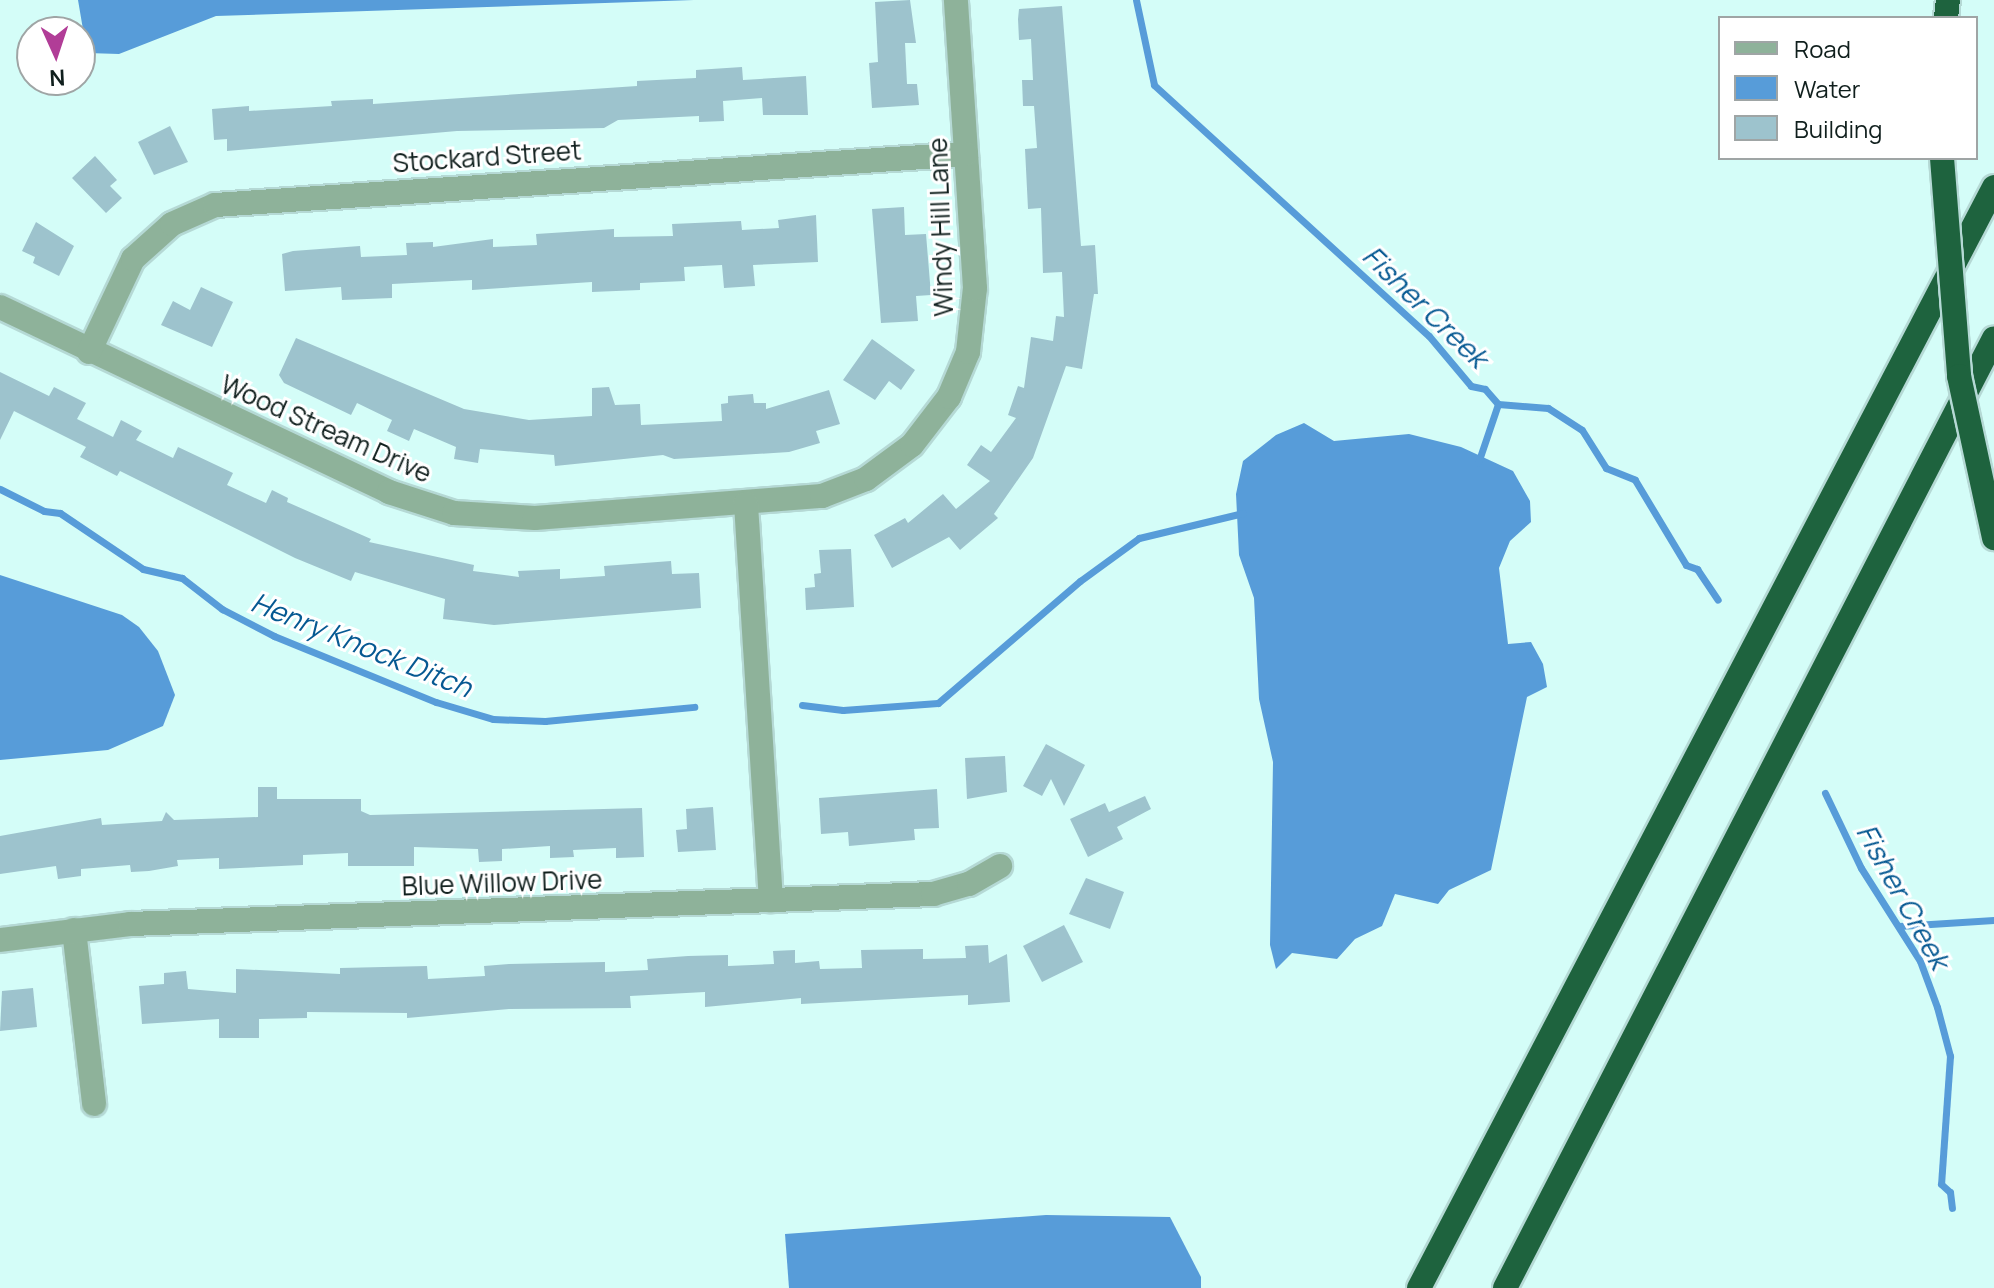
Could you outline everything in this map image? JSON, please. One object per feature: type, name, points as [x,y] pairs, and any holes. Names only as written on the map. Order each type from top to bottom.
[{"type":"highway","points":[[1942,160],[1959,376],[1994,538]]},
{"type":"highway","points":[[1419,1288],[1994,187]]},
{"type":"highway","points":[[1505,1288],[1994,338]]},
{"type":"street","name":"Windy Hill Lane","points":[[746,504],[822,496],[866,479],[907,451],[939,414],[964,364],[975,317],[956,0]]},
{"type":"street","name":"Stockard Street","points":[[89,352],[113,293],[144,246],[172,224],[215,205],[966,154]]},
{"type":"street","name":"Wood Stream Drive","points":[[0,307],[89,352],[389,492],[454,513],[512,519],[746,504]]},
{"type":"street","points":[[746,504],[771,900]]},
{"type":"street","name":"Blue Willow Drive","points":[[0,940],[74,930],[933,894],[969,884],[1000,866]]},
{"type":"street","points":[[74,930],[94,1104]]},
{"type":"water","points":[[78,0],[694,0],[216,16],[119,54],[96,53],[96,16],[81,16]]},
{"type":"water","points":[[1304,423],[1334,441],[1409,434],[1461,447],[1513,471],[1530,501],[1531,522],[1510,541],[1499,568],[1508,644],[1531,642],[1543,664],[1547,687],[1527,697],[1491,870],[1449,890],[1438,904],[1395,894],[1382,926],[1355,939],[1337,959],[1292,953],[1276,969],[1270,945],[1273,762],[1259,699],[1254,598],[1239,555],[1236,494],[1243,461],[1276,435]]},
{"type":"water","points":[[0,575],[122,615],[139,627],[158,651],[175,695],[163,726],[108,750],[0,760]]},
{"type":"water","points":[[1046,1215],[1170,1217],[1201,1277],[1201,1288],[789,1288],[785,1234]]},
{"type":"building","points":[[910,0],[916,43],[905,43],[907,84],[917,84],[919,105],[872,108],[869,63],[878,62],[875,2]]},
{"type":"building","points":[[1062,6],[1081,246],[1095,245],[1098,294],[1094,294],[1082,369],[1066,366],[1033,458],[994,514],[998,518],[960,550],[949,537],[892,568],[874,535],[905,518],[908,523],[943,494],[956,509],[990,481],[967,465],[981,445],[991,452],[1016,418],[1008,415],[1018,386],[1024,388],[1031,337],[1053,341],[1056,316],[1064,317],[1062,272],[1043,273],[1041,208],[1028,209],[1025,149],[1037,148],[1034,106],[1023,106],[1022,80],[1033,80],[1031,39],[1019,40],[1018,19],[1019,9]]},
{"type":"building","points":[[742,67],[743,80],[806,76],[808,115],[763,115],[762,98],[723,101],[724,121],[699,122],[699,116],[618,120],[604,128],[457,131],[227,151],[227,139],[214,140],[212,109],[249,106],[249,111],[332,106],[331,101],[373,99],[373,104],[637,86],[637,81],[696,78],[696,70]]},
{"type":"building","points":[[170,126],[188,162],[154,175],[138,142]]},
{"type":"building","points":[[95,156],[117,180],[110,186],[122,198],[106,213],[72,178]]},
{"type":"building","points":[[904,207],[905,235],[926,234],[931,295],[916,296],[918,321],[881,323],[872,209]]},
{"type":"building","points":[[816,215],[818,262],[753,265],[755,286],[724,288],[722,265],[684,267],[685,281],[640,283],[640,290],[592,292],[592,282],[472,290],[472,280],[392,284],[392,298],[342,300],[341,287],[285,291],[282,254],[293,251],[360,246],[361,257],[407,255],[406,243],[433,242],[433,247],[493,239],[493,247],[537,245],[536,234],[614,229],[614,237],[673,236],[672,224],[741,221],[742,230],[779,228],[778,220]]},
{"type":"building","points":[[36,222],[74,246],[59,276],[33,263],[35,257],[22,251]]},
{"type":"building","points":[[201,287],[233,302],[212,347],[161,325],[173,301],[190,310]]},
{"type":"building","points":[[296,338],[464,409],[529,420],[592,416],[592,388],[609,387],[615,405],[640,404],[641,425],[722,421],[721,404],[728,403],[728,396],[753,394],[754,403],[766,403],[766,409],[829,390],[840,424],[816,431],[820,443],[789,452],[674,459],[663,455],[555,466],[554,455],[480,449],[478,463],[454,459],[456,447],[414,429],[409,441],[387,431],[392,420],[357,403],[351,415],[284,383],[279,375]]},
{"type":"building","points":[[872,339],[915,370],[901,390],[889,381],[875,400],[843,380]]},
{"type":"building","points":[[0,372],[49,396],[54,387],[86,403],[77,419],[113,437],[121,420],[142,431],[136,440],[173,458],[178,447],[233,473],[227,485],[266,503],[272,490],[288,498],[287,502],[371,539],[369,542],[474,565],[473,571],[519,577],[518,571],[560,569],[560,579],[605,576],[604,566],[671,561],[672,574],[699,573],[701,608],[494,625],[443,619],[445,599],[355,572],[351,581],[295,558],[120,471],[117,476],[80,457],[86,447],[14,411],[0,440]]},
{"type":"building","points":[[851,549],[854,607],[806,610],[805,588],[815,587],[814,574],[821,573],[819,550]]},
{"type":"building","points":[[1046,744],[1085,765],[1064,806],[1051,779],[1042,796],[1023,786]]},
{"type":"building","points":[[1005,756],[1007,792],[967,799],[965,758]]},
{"type":"building","points":[[258,787],[277,787],[277,799],[361,799],[361,811],[370,815],[642,808],[644,857],[616,858],[616,848],[573,850],[574,857],[550,858],[550,846],[502,849],[502,861],[479,862],[478,849],[414,847],[414,866],[348,866],[348,853],[303,855],[303,865],[219,869],[219,858],[177,860],[178,866],[149,871],[131,872],[130,865],[81,869],[81,876],[58,879],[56,866],[0,874],[0,836],[101,818],[102,825],[162,821],[166,812],[174,820],[258,817]]},
{"type":"building","points":[[937,789],[939,828],[914,829],[915,840],[849,846],[848,832],[821,834],[819,798]]},
{"type":"building","points":[[1145,796],[1151,809],[1117,827],[1123,839],[1088,857],[1070,819],[1105,803],[1109,812]]},
{"type":"building","points":[[713,807],[716,850],[678,852],[676,830],[687,829],[686,809]]},
{"type":"building","points":[[1086,878],[1124,892],[1110,929],[1069,914]]},
{"type":"building","points":[[1064,925],[1083,962],[1042,982],[1023,946]]},
{"type":"building","points":[[988,945],[989,963],[1007,954],[1010,1002],[968,1005],[968,995],[801,1004],[801,998],[705,1007],[705,992],[630,996],[631,1008],[509,1009],[407,1018],[407,1013],[307,1012],[307,1018],[259,1019],[259,1038],[219,1038],[219,1019],[142,1024],[139,986],[164,984],[164,973],[186,971],[188,989],[236,993],[236,969],[340,974],[340,968],[427,966],[428,979],[485,976],[484,966],[509,964],[605,962],[605,972],[648,970],[647,959],[688,956],[728,955],[728,966],[774,964],[773,951],[795,950],[795,963],[819,961],[820,969],[862,968],[861,950],[923,949],[923,959],[966,958],[965,946]]},
{"type":"building","points":[[33,988],[37,1027],[0,1031],[2,991]]},
{"type":"waterway","name":"Fisher Creek","points":[[1136,0],[1154,85],[1429,336],[1471,386],[1485,389],[1498,404],[1548,408],[1582,430],[1606,468],[1635,480],[1686,565],[1697,569],[1718,600]]},
{"type":"waterway","name":"Henry Knock Ditch","points":[[1478,463],[1498,404]]},
{"type":"waterway","name":"Henry Knock Ditch","points":[[0,489],[44,511],[60,513],[143,569],[182,578],[222,609],[274,636],[436,702],[493,719],[545,721],[694,707]]},
{"type":"waterway","name":"Henry Knock Ditch","points":[[802,705],[843,710],[938,703],[1080,581],[1139,538],[1243,513]]},
{"type":"waterway","name":"Fisher Creek","points":[[1825,793],[1861,868],[1920,961],[1937,1007],[1950,1056],[1941,1184],[1950,1192],[1952,1208]]},
{"type":"waterway","points":[[1899,926],[1994,920]]}]
